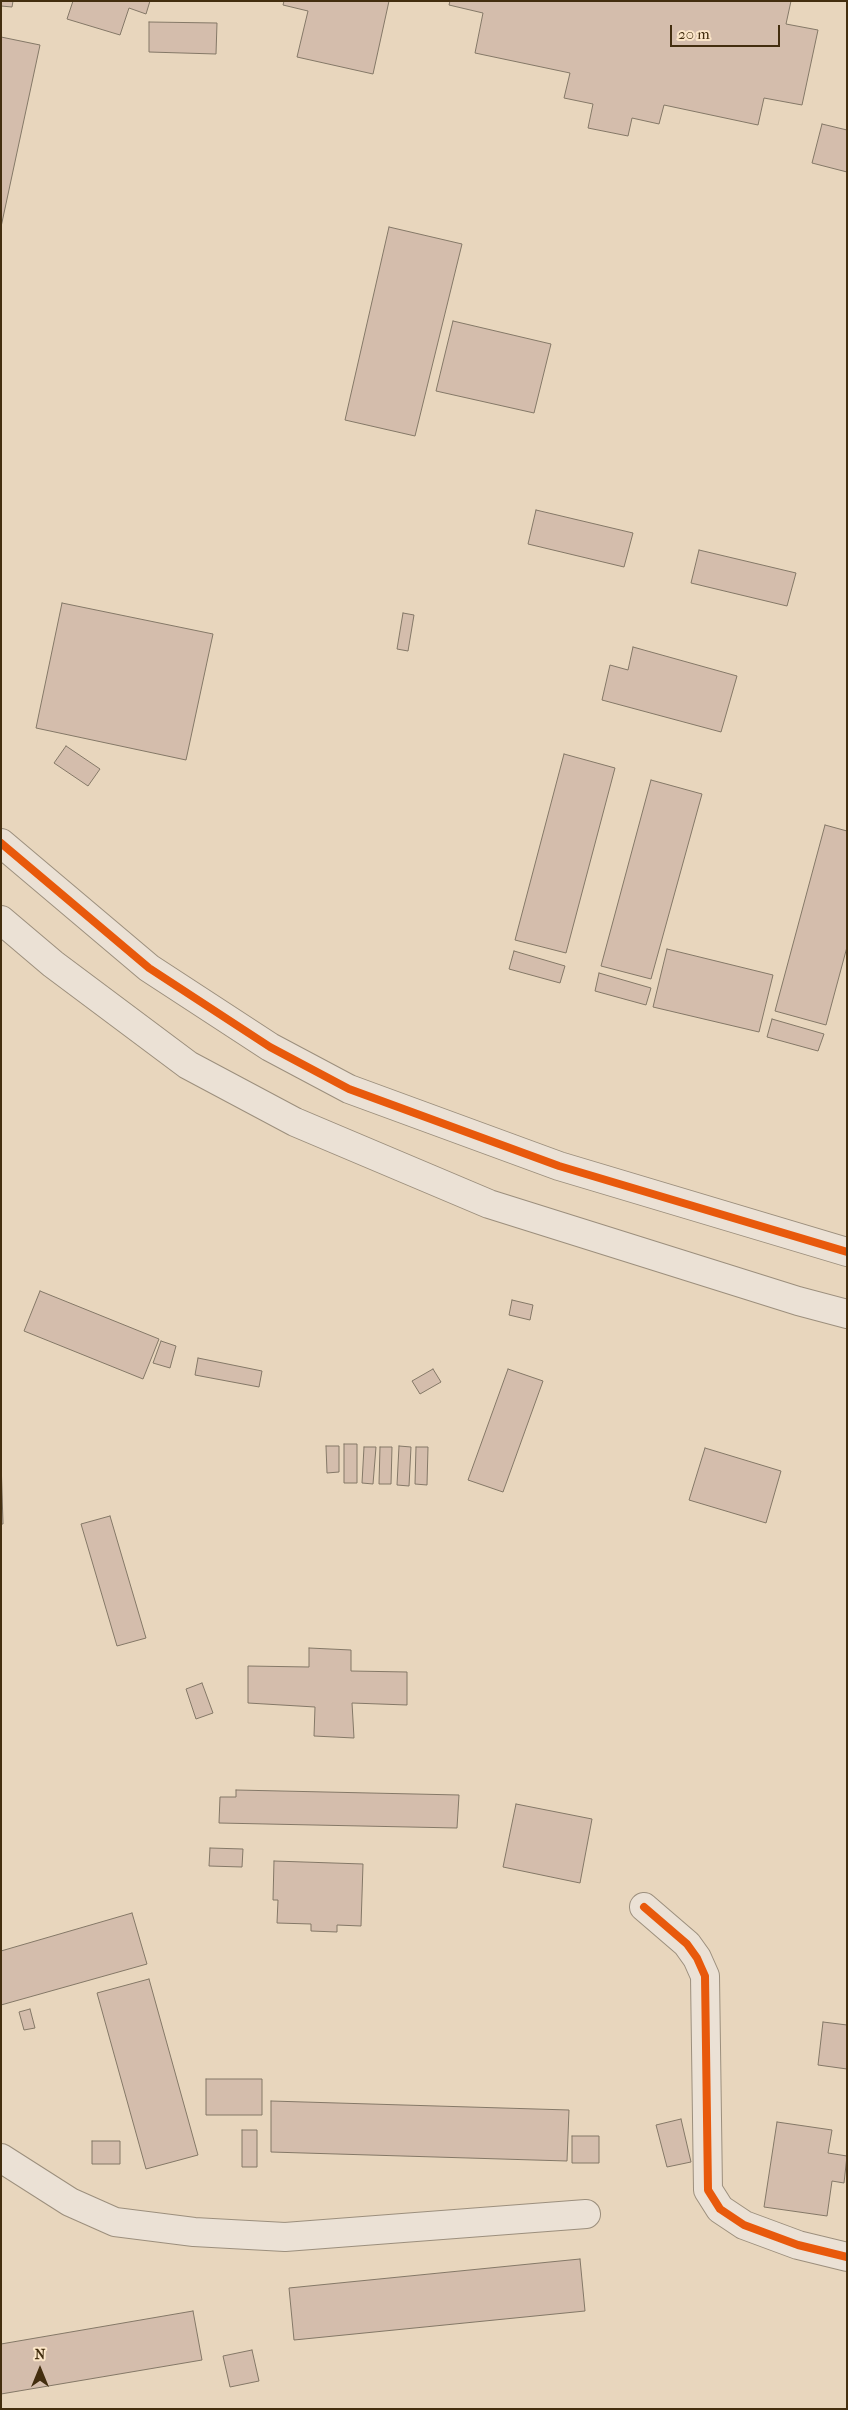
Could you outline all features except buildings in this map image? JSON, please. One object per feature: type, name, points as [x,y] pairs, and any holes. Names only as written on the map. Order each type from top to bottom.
[{"type":"street","points":[[1,843],[149,968],[270,1047],[349,1089],[559,1166],[847,1252]]},
{"type":"street","points":[[1,920],[53,964],[188,1065],[296,1122],[489,1204],[798,1302],[847,1314]]},
{"type":"street","points":[[644,1907],[686,1944],[697,1958],[705,1976],[708,2190],[720,2209],[744,2226],[798,2246],[847,2257]]},
{"type":"street","points":[[1,2158],[70,2202],[115,2222],[194,2232],[285,2237],[586,2214]]},
{"type":"cycle path","points":[[1,843],[149,968],[270,1047],[349,1089],[559,1166],[847,1252]]},
{"type":"cycle path","points":[[644,1907],[687,1944],[697,1958],[705,1976],[708,2190],[720,2209],[744,2225],[798,2245],[847,2257]]}]
